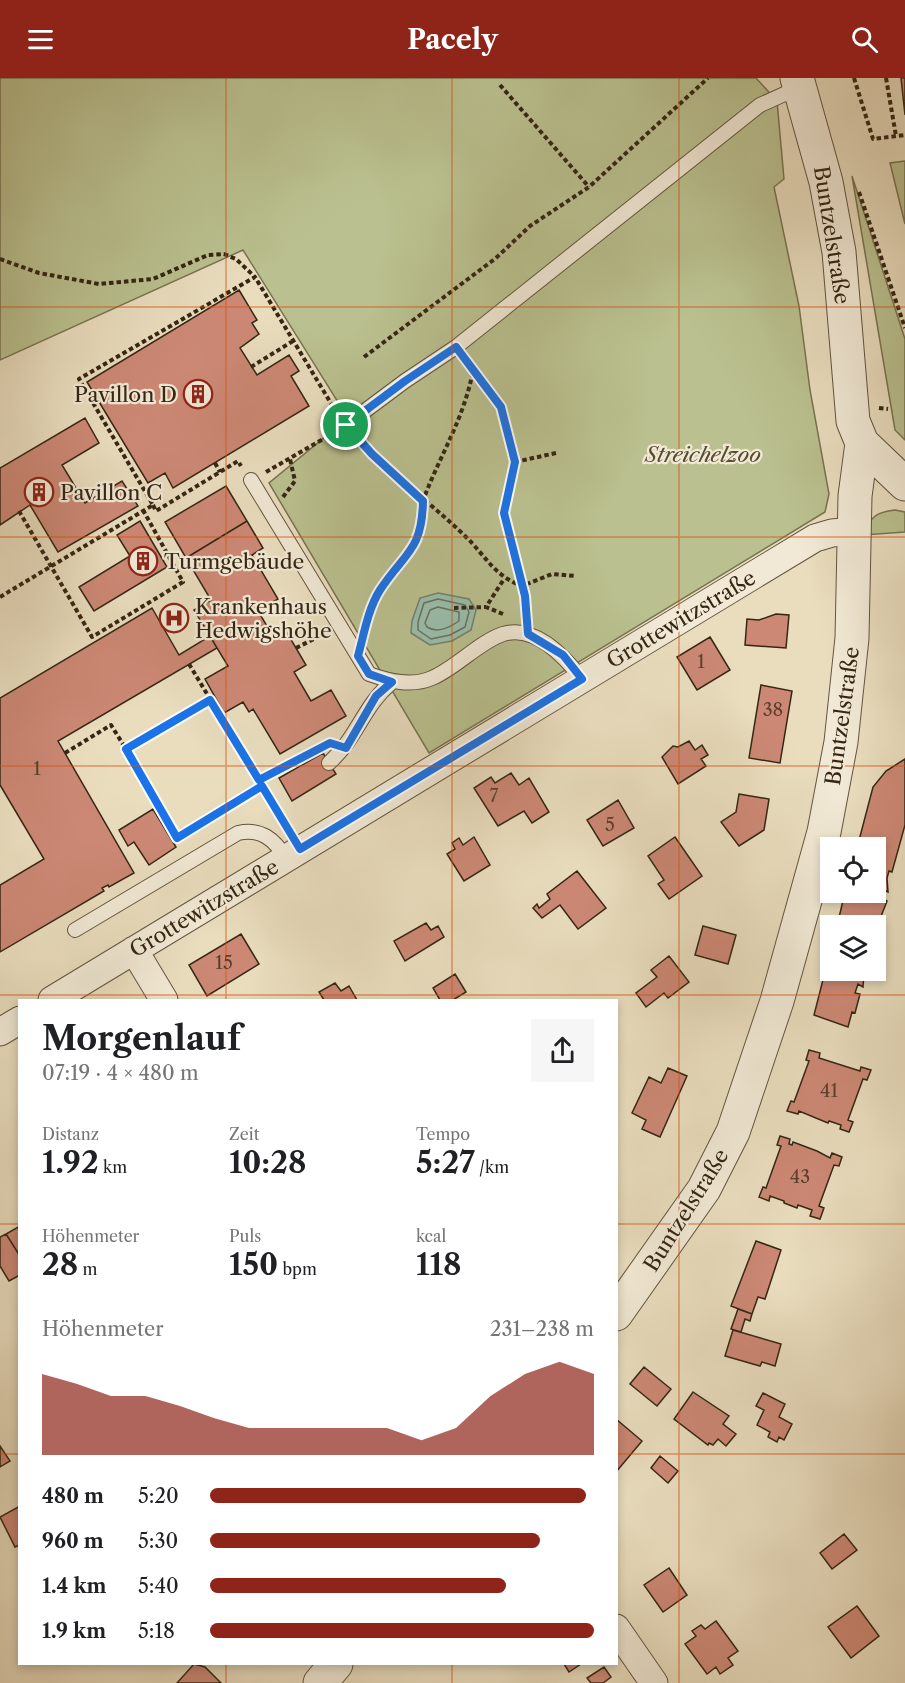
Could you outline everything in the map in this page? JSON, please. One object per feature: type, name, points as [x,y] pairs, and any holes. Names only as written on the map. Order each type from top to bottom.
[{"type":"street","name":"Buntzelstraße","points":[[618,1311],[704,1189],[733,1132],[777,1002],[824,832],[841,742],[852,638],[854,531],[862,443],[853,421],[839,252],[826,182],[799,82]]},
{"type":"street","points":[[862,443],[905,484]]},
{"type":"street","name":"Grottewitzstraße","points":[[54,999],[815,538],[832,532],[854,531]]},
{"type":"street","points":[[134,950],[163,999]]},
{"type":"street","points":[[0,1032],[18,1021]]},
{"type":"street","points":[[618,1631],[654,1683]]},
{"type":"street","points":[[320,1683],[335,1665]]},
{"type":"lane","points":[[346,425],[456,347],[759,105],[799,82]]},
{"type":"lane","points":[[251,480],[369,674],[392,682],[431,678],[503,634],[528,629],[563,655],[582,679]]},
{"type":"lane","points":[[329,763],[346,748],[376,696],[392,682]]},
{"type":"lane","points":[[75,930],[238,832],[251,830],[268,836],[293,853]]},
{"type":"path","points":[[364,357],[496,258],[530,226],[589,187],[708,78]]},
{"type":"path","points":[[854,78],[873,139],[905,135]]},
{"type":"path","points":[[886,78],[896,136]]},
{"type":"path","points":[[500,85],[589,187]]},
{"type":"path","points":[[859,191],[905,328]]},
{"type":"path","points":[[0,259],[62,279],[99,284],[153,279],[208,255],[224,254],[236,259],[255,277],[346,425],[372,454],[465,536],[504,579],[522,586],[552,574],[576,576]]},
{"type":"path","points":[[210,479],[156,511],[79,379],[201,311],[255,277]]},
{"type":"path","points":[[252,367],[294,341]]},
{"type":"path","points":[[456,347],[501,407],[515,462],[504,513],[522,586],[528,629]]},
{"type":"path","points":[[358,656],[367,621],[379,591],[415,544],[422,526],[423,501],[467,401],[473,371]]},
{"type":"path","points":[[251,480],[346,425]]},
{"type":"path","points":[[515,462],[556,453]]},
{"type":"path","points":[[271,512],[295,482],[290,459]]},
{"type":"path","points":[[215,463],[220,472]]},
{"type":"path","points":[[0,597],[153,505]]},
{"type":"path","points":[[19,511],[92,637],[183,582],[143,510]]},
{"type":"path","points":[[486,607],[504,579]]},
{"type":"path","points":[[454,608],[486,607],[528,629]]},
{"type":"path","points":[[296,648],[318,638]]},
{"type":"path","points":[[189,664],[259,780],[293,853]]},
{"type":"path","points":[[126,749],[210,700]]},
{"type":"path","points":[[65,753],[111,725],[177,838],[262,786]]},
{"type":"path","points":[[259,780],[330,743],[346,748]]},
{"type":"green space","name":"Streichelzoo","points":[[0,78],[756,78],[777,101],[784,179],[774,187],[799,306],[810,390],[829,494],[825,512],[429,753],[269,483],[348,418],[243,250],[0,360]]},
{"type":"green space","points":[[905,161],[905,224],[890,163]]},
{"type":"green space","points":[[852,176],[905,339],[905,440],[895,430]]},
{"type":"green space","points":[[895,510],[905,512],[905,532],[864,535],[871,520],[878,514]]},
{"type":"water","points":[[438,593],[469,599],[476,610],[471,630],[452,641],[430,645],[411,633],[412,621],[420,598]]},
{"type":"building","points":[[901,78],[905,78],[905,115]]},
{"type":"building","name":"Pavillon D","points":[[239,290],[257,320],[252,323],[259,334],[240,348],[257,375],[289,355],[299,371],[291,376],[309,406],[173,488],[165,473],[148,483],[87,382]]},
{"type":"building","name":"Pavillon C","points":[[85,418],[99,443],[62,465],[85,503],[122,481],[138,506],[58,552],[30,505],[0,525],[0,468]]},
{"type":"building","points":[[226,486],[247,521],[186,558],[165,522]]},
{"type":"building","name":"Turmgebäude","points":[[140,521],[167,567],[94,611],[79,587],[130,556],[117,535]]},
{"type":"building","points":[[247,521],[263,548],[252,555],[278,599],[258,611],[274,638],[286,631],[306,665],[294,672],[311,701],[331,690],[346,716],[280,754],[253,709],[249,712],[243,702],[224,713],[205,679],[228,666],[194,610],[211,600],[186,558]]},
{"type":"building","points":[[152,608],[179,655],[210,636],[217,648],[58,741],[134,873],[109,887],[108,885],[102,888],[104,891],[0,952],[0,885],[44,859],[0,785],[0,698]]},
{"type":"building","points":[[776,614],[789,615],[786,648],[745,645],[747,619],[759,620]]},
{"type":"building","points":[[710,637],[730,670],[697,690],[677,657]]},
{"type":"building","points":[[761,685],[792,691],[780,763],[749,758]]},
{"type":"building","points":[[689,741],[695,750],[702,745],[708,755],[701,759],[706,766],[678,784],[662,757],[673,746],[678,747]]},
{"type":"building","points":[[323,753],[336,774],[292,801],[279,778]]},
{"type":"building","points":[[905,759],[905,825],[892,872],[889,871],[887,878],[888,892],[886,891],[886,837],[860,837],[873,787],[886,771]]},
{"type":"building","points":[[511,773],[519,785],[529,778],[549,812],[532,823],[524,811],[498,826],[474,788],[491,777],[495,783]]},
{"type":"building","points":[[739,794],[769,799],[764,830],[739,846],[721,822],[736,812]]},
{"type":"building","points":[[618,800],[634,828],[603,846],[587,820]]},
{"type":"building","points":[[153,809],[176,847],[149,865],[134,842],[128,846],[119,830]]},
{"type":"building","points":[[474,837],[490,865],[464,881],[447,854],[455,849],[452,843],[459,838],[463,845]]},
{"type":"building","points":[[675,837],[702,876],[669,899],[658,884],[664,880],[648,856]]},
{"type":"building","points":[[577,871],[606,908],[578,929],[560,905],[542,918],[533,908],[537,904],[539,908],[550,899],[547,894]]},
{"type":"building","points":[[887,901],[882,915],[840,915],[842,903],[886,903]]},
{"type":"building","points":[[426,923],[431,930],[438,926],[444,937],[405,961],[394,941]]},
{"type":"building","points":[[703,926],[736,935],[728,964],[695,955]]},
{"type":"building","points":[[241,934],[259,964],[207,996],[189,965]]},
{"type":"building","points":[[669,956],[689,982],[668,998],[664,993],[646,1007],[636,993],[657,977],[651,970]]},
{"type":"building","points":[[455,974],[466,992],[455,999],[439,999],[433,988]]},
{"type":"building","points":[[823,981],[863,981],[863,987],[858,984],[855,993],[860,994],[848,1027],[814,1015]]},
{"type":"building","points":[[335,983],[341,991],[349,986],[356,999],[323,999],[319,992]]},
{"type":"building","points":[[809,1050],[820,1053],[819,1058],[860,1071],[861,1067],[871,1070],[867,1080],[863,1079],[848,1120],[853,1122],[849,1132],[840,1129],[841,1125],[829,1121],[828,1123],[799,1111],[798,1114],[787,1111],[791,1101],[794,1102],[809,1061],[806,1060]]},
{"type":"building","points":[[668,1068],[687,1076],[660,1137],[642,1129],[646,1120],[632,1113],[649,1077],[661,1083]]},
{"type":"building","points":[[780,1136],[790,1139],[789,1144],[792,1145],[793,1142],[830,1158],[832,1153],[842,1157],[839,1166],[834,1165],[819,1206],[824,1208],[820,1219],[810,1216],[812,1210],[798,1205],[797,1208],[770,1196],[769,1201],[759,1197],[763,1187],[766,1188],[781,1146],[777,1145]]},
{"type":"building","points":[[18,1227],[18,1253],[6,1234]]},
{"type":"building","points":[[6,1234],[18,1253],[18,1276],[9,1281],[0,1266],[0,1237]]},
{"type":"building","points":[[756,1241],[781,1250],[765,1299],[758,1297],[752,1314],[731,1306]]},
{"type":"building","points":[[738,1309],[752,1314],[750,1321],[745,1319],[741,1332],[731,1329]]},
{"type":"building","points":[[733,1330],[781,1344],[775,1366],[762,1362],[760,1366],[725,1356]]},
{"type":"building","points":[[644,1367],[671,1389],[657,1406],[630,1384]]},
{"type":"building","points":[[693,1392],[729,1416],[723,1424],[736,1434],[726,1446],[718,1439],[713,1445],[709,1443],[708,1445],[674,1419]]},
{"type":"building","points":[[763,1393],[785,1404],[779,1417],[792,1424],[784,1440],[779,1437],[777,1442],[768,1437],[770,1432],[757,1425],[764,1410],[756,1406]]},
{"type":"building","points":[[618,1421],[642,1441],[618,1470]]},
{"type":"building","points":[[0,1446],[10,1461],[0,1467]]},
{"type":"building","points":[[660,1456],[678,1471],[668,1483],[651,1468]]},
{"type":"building","points":[[18,1507],[18,1546],[15,1547],[0,1517]]},
{"type":"building","points":[[844,1534],[857,1550],[832,1569],[820,1553]]},
{"type":"building","points":[[669,1568],[687,1595],[663,1612],[644,1585]]},
{"type":"building","points":[[857,1606],[879,1636],[851,1658],[828,1627]]},
{"type":"building","points":[[716,1621],[738,1651],[728,1658],[733,1665],[720,1674],[716,1667],[707,1674],[685,1644],[696,1636],[692,1631],[701,1625],[705,1629]]},
{"type":"building","points":[[193,1665],[198,1665],[205,1667],[221,1683],[177,1683]]},
{"type":"building","points":[[565,1665],[580,1665],[569,1672]]},
{"type":"building","points":[[604,1667],[611,1677],[603,1683],[591,1683],[587,1678]]},
{"type":"place","name":"Pavillon D","points":[[198,394]]},
{"type":"place","name":"Pavillon C","points":[[39,492]]},
{"type":"place","name":"Turmgebäude","points":[[143,561]]},
{"type":"place","name":"Krankenhaus Hedwigshöhe","points":[[174,618]]},
{"type":"route","points":[[456,347],[501,407],[515,462],[504,513],[525,596],[528,634],[563,655],[582,679],[300,849],[262,786],[177,838],[126,749],[210,700],[259,780],[330,743],[346,748],[376,696],[392,682],[369,674],[358,656],[367,621],[379,591],[415,544],[422,526],[423,501],[372,454],[346,425],[456,347]]}]
